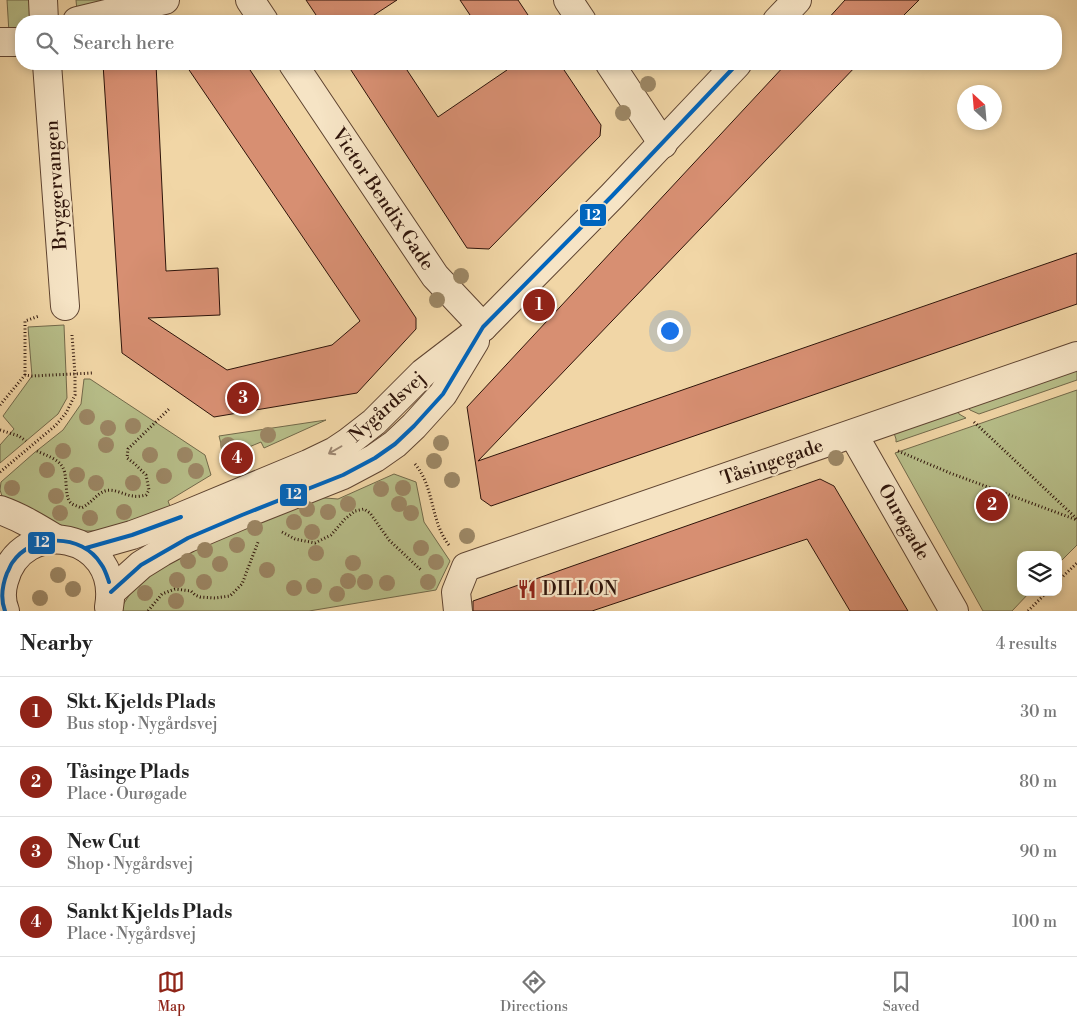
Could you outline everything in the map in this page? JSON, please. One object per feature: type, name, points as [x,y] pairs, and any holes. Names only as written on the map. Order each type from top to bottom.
[{"type":"street","points":[[43,0],[44,15]]},
{"type":"street","points":[[102,15],[165,0]]},
{"type":"street","points":[[250,0],[260,15]]},
{"type":"street","points":[[568,0],[578,15]]},
{"type":"street","points":[[783,15],[797,0]]},
{"type":"street","points":[[0,42],[15,42]]},
{"type":"street","name":"Bryggervangen","points":[[47,70],[65,306]]},
{"type":"street","name":"Victor Bendix Gade","points":[[297,70],[434,276],[484,326]]},
{"type":"street","points":[[614,70],[663,144]]},
{"type":"street","name":"Nygårdsvej","points":[[86,548],[132,535],[178,518],[335,451],[374,422],[423,374],[484,326],[663,144],[731,70]]},
{"type":"street","name":"Nygårdsvej","points":[[109,602],[142,565],[162,552],[188,538],[242,515],[343,475],[375,458],[395,444],[443,394],[484,326]]},
{"type":"street","name":"Tåsingegade","points":[[466,567],[1077,356]]},
{"type":"street","name":"Ourøgade","points":[[853,434],[954,611]]},
{"type":"street","points":[[0,510],[56,539]]},
{"type":"street","points":[[2,608],[2,589],[6,574],[4,558],[14,559],[26,548],[45,540],[56,539],[66,540],[86,548],[96,557],[104,567],[109,579],[109,602]]},
{"type":"street","points":[[458,611],[456,592],[466,567]]},
{"type":"path","points":[[0,406],[25,376],[25,321],[65,306],[71,326],[75,396],[56,425],[0,472]]},
{"type":"path","points":[[25,376],[93,373]]},
{"type":"path","points":[[958,398],[964,412],[1077,520]]},
{"type":"path","points":[[37,451],[57,461],[64,468],[68,499],[72,504],[82,508],[106,490],[134,496],[146,495],[149,490],[146,475],[127,458],[128,449],[169,409]]},
{"type":"path","points":[[0,430],[19,436],[26,441]]},
{"type":"path","points":[[395,444],[410,458],[422,474],[431,497],[440,533],[466,567]]},
{"type":"path","points":[[892,449],[950,473],[1077,520]]},
{"type":"path","points":[[278,530],[295,539],[315,543],[331,535],[345,518],[355,511],[364,509],[370,513],[389,540],[422,571]]},
{"type":"path","points":[[148,611],[162,594],[175,588],[191,590],[200,597],[230,596],[242,584],[256,544],[260,538]]},
{"type":"path","points":[[1062,578],[1077,563]]},
{"type":"path","points":[[1028,611],[1043,596]]},
{"type":"green space","points":[[7,0],[32,0],[33,15],[15,15],[15,32],[9,33]]},
{"type":"green space","points":[[76,0],[117,0],[77,11]]},
{"type":"green space","points":[[64,325],[67,398],[58,414],[0,463],[0,445],[14,429],[3,416],[32,376],[28,327]]},
{"type":"green space","points":[[1077,367],[1077,380],[979,414],[970,410],[966,405]]},
{"type":"green space","points":[[84,379],[90,379],[205,455],[211,475],[168,501],[171,509],[101,531],[84,531],[48,522],[18,507],[2,496],[0,490],[1,482],[63,430],[81,404]]},
{"type":"green space","points":[[1077,390],[1077,545],[1062,560],[1062,551],[1017,551],[1017,596],[1026,596],[1012,611],[983,611],[895,453]]},
{"type":"green space","points":[[957,408],[959,414],[966,418],[896,442],[893,430]]},
{"type":"green space","points":[[326,420],[264,448],[261,442],[237,452],[239,458],[226,464],[219,436]]},
{"type":"green space","points":[[394,474],[416,482],[424,522],[450,561],[436,590],[309,611],[121,611],[135,586],[157,567],[192,547],[313,497],[338,499]]},
{"type":"building","points":[[306,0],[397,0],[374,15],[316,15]]},
{"type":"building","points":[[460,0],[518,0],[528,15],[470,15]]},
{"type":"building","points":[[845,0],[919,0],[904,15],[831,15]]},
{"type":"building","points":[[103,70],[156,70],[166,271],[218,268],[220,315],[148,318],[227,370],[332,345],[360,321],[189,70],[250,70],[416,318],[416,329],[357,393],[214,417],[122,353]]},
{"type":"building","points":[[351,70],[407,70],[438,117],[507,70],[564,70],[601,125],[600,136],[489,249],[467,248]]},
{"type":"building","points":[[780,70],[852,70],[478,461],[1077,253],[1077,304],[491,506],[481,499],[467,407]]},
{"type":"building","points":[[820,479],[834,486],[908,611],[850,611],[807,539],[592,611],[473,611],[473,601]]},
{"type":"transit line","name":"12","points":[[111,592],[141,565],[188,538],[343,475],[375,458],[395,444],[443,394],[483,327],[612,196],[731,70]]},
{"type":"transit line","name":"12","points":[[86,548],[132,535],[181,517]]},
{"type":"transit line","name":"12","points":[[5,611],[2,601],[3,587],[11,564],[21,553],[32,546],[44,542],[70,542],[82,547],[93,554],[101,564],[109,582]]},
{"type":"place","name":"Skt. Kjelds Plads","points":[[539,305]]},
{"type":"place","name":"New Cut","points":[[243,398]]},
{"type":"place","name":"Sankt Kjelds Plads","points":[[237,458]]},
{"type":"place","name":"Tåsinge Plads","points":[[992,505]]},
{"type":"place","name":"DILLON","points":[[527,589]]}]
